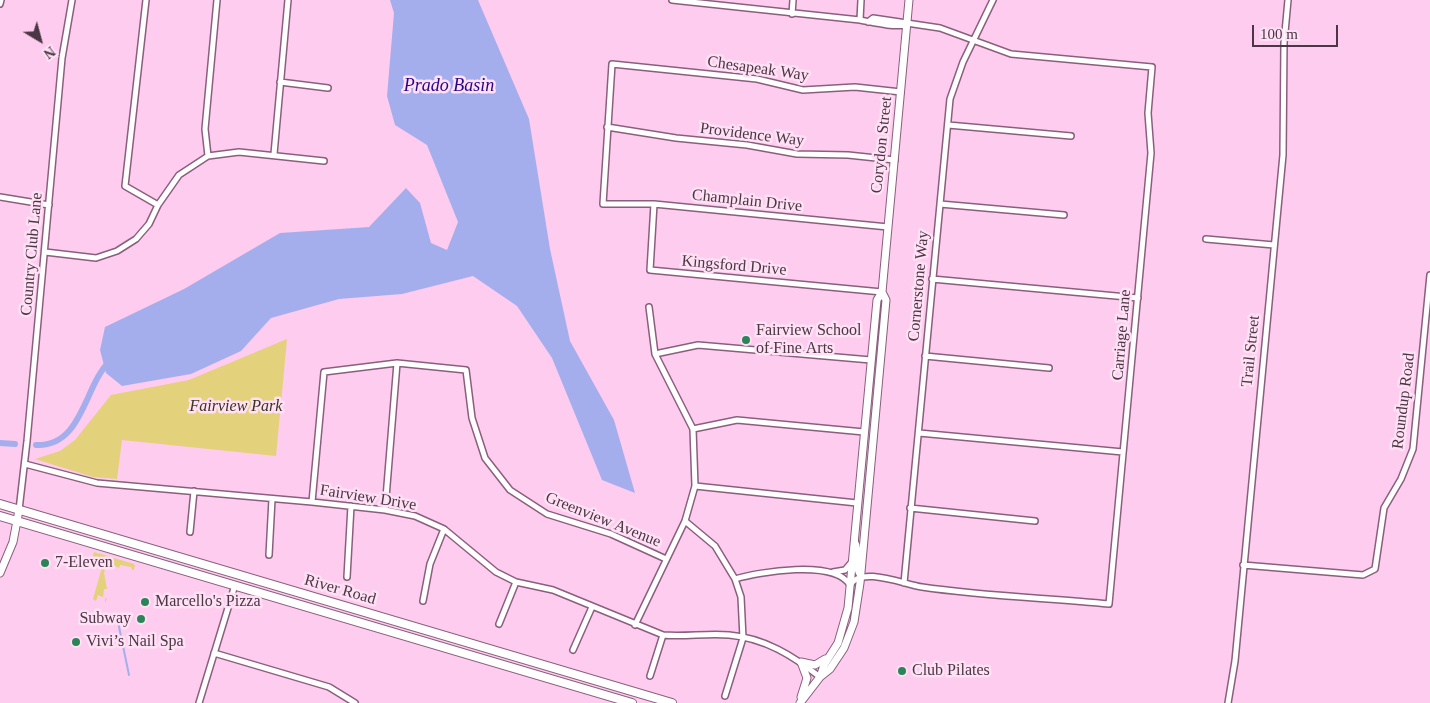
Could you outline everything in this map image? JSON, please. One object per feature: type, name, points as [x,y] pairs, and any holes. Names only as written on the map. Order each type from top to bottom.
[{"type":"main road","name":"Corydon Street","points":[[820,677],[824,665],[838,643],[845,623],[850,585],[877,300],[882,292],[909,0]]},
{"type":"main road","name":"Corydon Street","points":[[800,703],[820,677],[830,669],[854,622],[861,576],[886,300],[882,292]]},
{"type":"main road","name":"River Road","points":[[0,504],[672,703]]},
{"type":"main road","points":[[0,573],[13,542],[19,510]]},
{"type":"main road","name":"River Road","points":[[0,516],[632,703]]},
{"type":"main road","points":[[801,662],[819,664],[838,643]]},
{"type":"main road","points":[[800,703],[807,678],[806,670],[801,662]]},
{"type":"street","name":"Country Club Lane","points":[[19,510],[25,464],[62,58],[72,0]]},
{"type":"street","points":[[146,0],[125,186],[158,205]]},
{"type":"street","points":[[208,156],[205,129],[217,0]]},
{"type":"street","points":[[274,154],[288,0]]},
{"type":"street","points":[[672,0],[725,3],[792,14],[868,22],[874,18],[940,28],[973,40]]},
{"type":"street","points":[[792,14],[793,0]]},
{"type":"street","points":[[860,20],[861,0]]},
{"type":"street","name":"Cornerstone Way","points":[[904,584],[950,99],[957,76],[993,0]]},
{"type":"street","name":"Trail Street","points":[[1228,703],[1235,661],[1283,155],[1284,43],[1288,0]]},
{"type":"street","name":"Carriage Lane","points":[[904,584],[1109,604],[1151,153],[1148,113],[1152,68],[1011,54],[973,40]]},
{"type":"street","name":"Chesapeak Way","points":[[607,126],[612,64],[757,79],[803,90],[855,88],[901,92]]},
{"type":"street","points":[[280,82],[328,88]]},
{"type":"street","points":[[948,125],[1071,136]]},
{"type":"street","name":"Providence Way","points":[[607,126],[676,138],[747,145],[797,154],[848,155],[895,160]]},
{"type":"street","name":"Champlain Drive","points":[[607,126],[603,204],[654,204],[888,227]]},
{"type":"street","points":[[45,252],[96,258],[117,251],[136,240],[149,224],[158,205],[179,175],[208,156],[239,152],[274,154],[324,161]]},
{"type":"street","points":[[0,197],[11,201],[49,205]]},
{"type":"street","name":"Kingsford Drive","points":[[654,204],[650,270],[882,292]]},
{"type":"street","points":[[940,204],[1064,215]]},
{"type":"street","points":[[1206,239],[1274,245]]},
{"type":"street","name":"Roundup Road","points":[[1243,566],[1363,575],[1374,569],[1384,508],[1404,474],[1413,450],[1430,274]]},
{"type":"street","points":[[932,279],[1138,298]]},
{"type":"street","points":[[635,625],[686,520],[695,486],[693,430],[655,354],[649,307]]},
{"type":"street","points":[[655,354],[698,345],[871,360]]},
{"type":"street","points":[[925,356],[1049,368]]},
{"type":"street","points":[[385,510],[397,363]]},
{"type":"street","name":"Greenview Avenue","points":[[312,502],[324,372],[397,363],[466,370],[472,418],[485,458],[510,490],[547,514],[611,534],[666,560]]},
{"type":"street","points":[[693,430],[737,420],[864,432]]},
{"type":"street","points":[[919,433],[1123,452]]},
{"type":"street","name":"Fairview Drive","points":[[25,464],[97,483],[351,506],[415,516],[444,529],[496,572],[516,582],[553,590],[635,625],[663,634],[730,635],[768,644],[801,662],[820,677]]},
{"type":"street","points":[[695,486],[857,503]]},
{"type":"street","points":[[190,532],[194,491]]},
{"type":"street","points":[[269,555],[272,499]]},
{"type":"street","points":[[347,577],[351,506]]},
{"type":"street","points":[[910,508],[1035,520]]},
{"type":"street","points":[[686,520],[715,546],[735,579],[744,613],[744,638],[725,696]]},
{"type":"street","points":[[423,601],[430,564],[444,529]]},
{"type":"street","name":"Corydon Street","points":[[855,540],[858,545],[856,567],[861,576]]},
{"type":"street","points":[[830,573],[845,570],[852,562]]},
{"type":"street","points":[[735,579],[772,570],[789,569],[830,573],[844,578],[850,585],[861,576],[879,577],[904,584]]},
{"type":"street","points":[[499,624],[516,582]]},
{"type":"street","points":[[199,703],[235,585]]},
{"type":"street","points":[[573,650],[592,607]]},
{"type":"street","points":[[650,676],[663,634]]},
{"type":"street","points":[[214,653],[329,687],[356,703]]},
{"type":"green space","name":"Fairview Park","points":[[287,339],[276,456],[122,440],[117,479],[93,477],[35,459],[60,451],[75,440],[111,395],[189,380]]},
{"type":"green space","points":[[94,552],[134,564],[135,566],[133,571],[131,567],[120,565],[119,568],[107,562],[104,573],[107,589],[104,589],[103,597],[105,598],[98,595],[96,601],[93,599],[102,567],[99,561],[92,559]]},
{"type":"water","name":"Prado Basin","points":[[390,0],[478,0],[529,119],[550,249],[570,341],[614,420],[635,493],[602,480],[552,358],[517,306],[473,276],[402,294],[339,299],[271,318],[241,351],[191,374],[122,386],[106,373],[100,350],[105,327],[184,289],[280,233],[369,227],[406,188],[420,203],[431,243],[447,250],[458,222],[427,145],[395,125],[387,96],[394,13]]},
{"type":"waterway","points":[[36,445],[52,443],[64,436],[73,426],[101,372],[110,361]]},
{"type":"waterway","points":[[0,443],[15,444]]},
{"type":"waterway","points":[[118,622],[129,675]]},
{"type":"place","name":"Fairview School of Fine Arts","points":[[746,340]]},
{"type":"place","name":"7-Eleven","points":[[45,563]]},
{"type":"place","name":"Marcello's Pizza","points":[[145,602]]},
{"type":"place","name":"Subway","points":[[141,619]]},
{"type":"place","name":"Vivi’s Nail Spa","points":[[76,642]]},
{"type":"place","name":"Club Pilates","points":[[902,671]]}]
